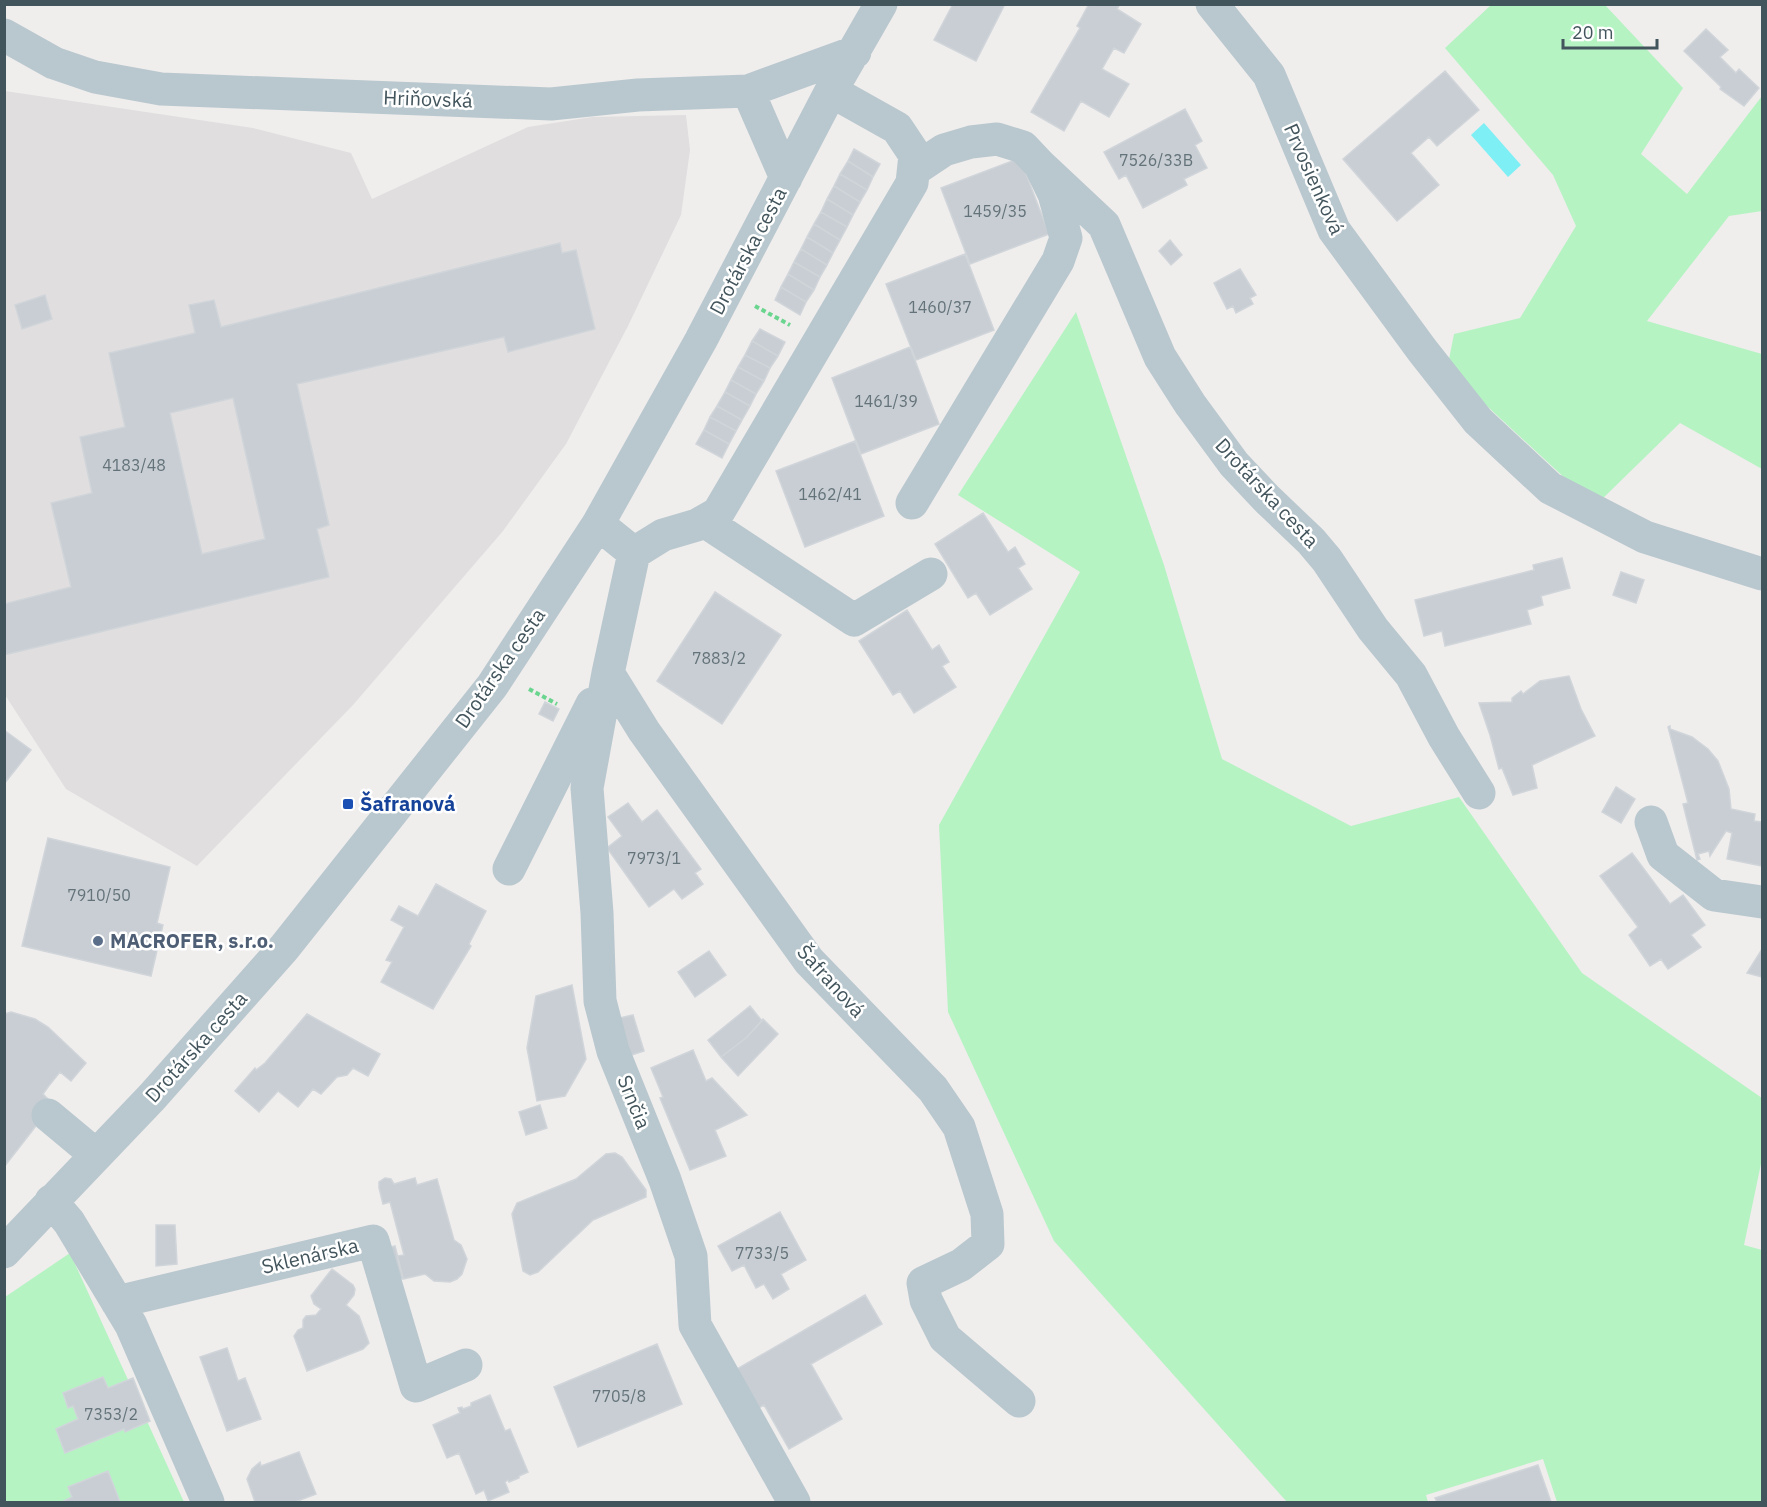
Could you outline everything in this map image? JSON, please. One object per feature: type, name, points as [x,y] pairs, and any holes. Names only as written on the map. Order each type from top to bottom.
[{"type":"street","name":"Drotárska cesta","points":[[4,1252],[195,1050],[306,921],[492,687],[598,524],[701,340],[831,91],[881,4]]},
{"type":"street","name":"Prvosienková","points":[[1212,4],[1269,75],[1334,230],[1422,350],[1478,421],[1550,488],[1645,537],[1762,574]]},
{"type":"street","name":"Hriňovská","points":[[4,35],[54,63],[95,77],[161,89],[550,104],[638,95],[748,91],[855,52]]},
{"type":"street","points":[[748,91],[786,178]]},
{"type":"street","points":[[508,869],[608,673],[634,553],[663,535],[697,525],[718,513],[912,183],[915,155],[897,128],[831,91]]},
{"type":"street","name":"Drotárska cesta","points":[[914,170],[944,150],[971,142],[997,139],[1023,147],[1104,225],[1160,357],[1190,404],[1234,464],[1327,560],[1373,629],[1411,675],[1444,738],[1479,793]]},
{"type":"street","points":[[912,503],[1058,261],[1066,238],[1054,194],[1040,165]]},
{"type":"street","points":[[704,521],[854,620],[931,574]]},
{"type":"street","points":[[598,524],[634,553]]},
{"type":"street","name":"Šafranová","points":[[608,673],[644,731],[809,961],[933,1089],[959,1127],[987,1214],[988,1244],[961,1265],[923,1282],[926,1300],[945,1338],[1019,1401]]},
{"type":"street","name":"Srnčia","points":[[608,673],[587,788],[597,913],[600,1001],[613,1051],[665,1180],[691,1256],[695,1325],[794,1503]]},
{"type":"street","points":[[1651,822],[1663,855],[1714,895],[1762,902]]},
{"type":"street","points":[[48,1115],[96,1155]]},
{"type":"street","points":[[51,1202],[129,1299],[131,1325],[208,1503]]},
{"type":"street","name":"Sklenárska","points":[[129,1299],[373,1241],[416,1386],[466,1365]]},
{"type":"path","points":[[749,303],[820,341]]},
{"type":"path","points":[[527,688],[584,719]]},
{"type":"shaded area","points":[[5,91],[253,128],[351,153],[372,199],[528,127],[592,117],[686,115],[690,150],[681,215],[628,326],[566,444],[503,531],[353,705],[197,866],[66,789],[5,695]]},
{"type":"green space","points":[[1491,5],[1605,5],[1683,88],[1641,154],[1687,194],[1762,96],[1762,211],[1729,216],[1647,321],[1762,354],[1762,469],[1680,423],[1595,506],[1447,369],[1454,334],[1520,318],[1576,226],[1553,175],[1445,48]]},
{"type":"green space","points":[[1076,312],[1164,565],[1222,759],[1351,826],[1459,797],[1582,973],[1762,1098],[1762,1159],[1744,1245],[1762,1250],[1762,1502],[1557,1502],[1543,1459],[1426,1495],[1428,1502],[1287,1502],[1054,1241],[948,1012],[939,825],[1080,572],[958,495]]},
{"type":"green space","points":[[70,1253],[184,1502],[5,1502],[5,1297]]},
{"type":"water","points":[[1484,123],[1521,165],[1508,177],[1471,135]]},
{"type":"building","points":[[953,4],[1005,4],[976,61],[934,40]]},
{"type":"building","points":[[1089,4],[1120,4],[1117,9],[1141,24],[1124,53],[1114,48],[1102,69],[1129,84],[1109,117],[1081,101],[1064,131],[1031,112],[1080,28],[1077,26]]},
{"type":"building","points":[[1706,29],[1728,50],[1720,57],[1736,73],[1739,69],[1759,88],[1744,106],[1720,89],[1721,87],[1684,51]]},
{"type":"building","points":[[1445,71],[1479,110],[1437,146],[1429,137],[1411,153],[1439,185],[1397,221],[1343,159]]},
{"type":"building","points":[[1185,109],[1202,141],[1195,145],[1207,168],[1184,179],[1187,185],[1143,208],[1126,175],[1119,179],[1104,152]]},
{"type":"building","points":[[854,149],[880,164],[873,177],[848,161]]},
{"type":"building","points":[[1020,158],[1049,234],[970,264],[941,188]]},
{"type":"building","points":[[848,161],[873,177],[867,190],[840,174]]},
{"type":"building","points":[[840,174],[867,190],[860,202],[834,186]]},
{"type":"building","points":[[834,186],[860,202],[853,215],[827,199]]},
{"type":"building","points":[[827,199],[853,215],[847,227],[821,212]]},
{"type":"building","points":[[821,212],[847,227],[840,240],[814,224]]},
{"type":"building","points":[[814,224],[840,240],[833,253],[807,237]]},
{"type":"building","points":[[807,237],[833,253],[827,265],[801,249]]},
{"type":"building","points":[[1170,240],[1182,255],[1171,265],[1159,251]]},
{"type":"building","points":[[560,243],[562,253],[576,250],[595,329],[508,352],[504,337],[297,384],[329,525],[317,529],[329,577],[4,655],[4,604],[71,587],[51,503],[92,493],[80,437],[125,427],[109,353],[195,333],[189,305],[214,300],[221,327]],"holes":[[[233,398],[265,539],[202,554],[170,413]]]},
{"type":"building","points":[[801,249],[827,265],[820,277],[794,262]]},
{"type":"building","points":[[965,254],[994,330],[916,360],[886,284]]},
{"type":"building","points":[[794,262],[820,277],[814,290],[788,274]]},
{"type":"building","points":[[1240,269],[1256,295],[1250,298],[1253,304],[1236,313],[1233,306],[1227,309],[1214,283]]},
{"type":"building","points":[[788,274],[814,290],[806,302],[781,287]]},
{"type":"building","points":[[781,287],[806,302],[800,315],[775,300]]},
{"type":"building","points":[[45,295],[52,319],[22,329],[15,305]]},
{"type":"building","points":[[760,329],[785,342],[778,356],[752,341]]},
{"type":"building","points":[[752,341],[778,356],[770,368],[745,355]]},
{"type":"building","points":[[910,347],[939,424],[861,454],[832,378]]},
{"type":"building","points":[[745,355],[770,368],[764,381],[738,367]]},
{"type":"building","points":[[738,367],[764,381],[756,394],[731,380]]},
{"type":"building","points":[[731,380],[756,394],[750,406],[725,392]]},
{"type":"building","points":[[725,392],[750,406],[742,420],[717,406]]},
{"type":"building","points":[[717,406],[742,420],[736,431],[710,417]]},
{"type":"building","points":[[710,417],[736,431],[729,444],[704,430]]},
{"type":"building","points":[[704,430],[729,444],[722,458],[696,444]]},
{"type":"building","points":[[855,441],[884,516],[805,547],[776,471]]},
{"type":"building","points":[[983,513],[1008,552],[1015,547],[1025,564],[1018,568],[1032,589],[990,615],[976,593],[968,598],[935,544]]},
{"type":"building","points":[[1562,558],[1570,588],[1541,596],[1543,605],[1527,610],[1531,624],[1445,646],[1442,631],[1424,636],[1415,600],[1534,570],[1533,565]]},
{"type":"building","points":[[1621,572],[1644,580],[1636,603],[1613,595]]},
{"type":"building","points":[[715,592],[781,635],[722,724],[657,681]]},
{"type":"building","points":[[907,610],[932,650],[939,645],[949,662],[942,666],[956,687],[914,713],[900,691],[893,695],[859,641]]},
{"type":"building","points":[[1569,676],[1581,709],[1595,736],[1532,765],[1537,788],[1513,795],[1502,768],[1499,769],[1479,703],[1512,702],[1512,698],[1521,691],[1523,694],[1540,681]]},
{"type":"building","points":[[545,702],[559,709],[553,721],[539,714]]},
{"type":"building","points":[[1670,726],[1670,729],[1692,737],[1708,749],[1718,761],[1729,789],[1731,809],[1755,814],[1754,821],[1762,822],[1762,866],[1727,859],[1732,833],[1726,831],[1710,856],[1709,851],[1698,854],[1700,859],[1697,860],[1683,804],[1688,803],[1668,727]]},
{"type":"building","points":[[4,730],[31,750],[4,784]]},
{"type":"building","points":[[1616,787],[1635,799],[1621,823],[1602,812]]},
{"type":"building","points":[[628,803],[642,822],[657,810],[701,869],[695,873],[703,884],[682,899],[674,889],[649,907],[607,848],[622,836],[608,817]]},
{"type":"building","points":[[48,838],[170,867],[157,923],[163,925],[151,976],[22,946]]},
{"type":"building","points":[[1632,853],[1670,904],[1683,895],[1705,925],[1691,935],[1701,947],[1668,969],[1661,959],[1650,966],[1629,935],[1638,927],[1600,876]]},
{"type":"building","points":[[436,884],[486,911],[469,944],[471,946],[433,1009],[381,982],[392,962],[386,960],[404,927],[391,920],[399,906],[418,916]]},
{"type":"building","points":[[1762,949],[1762,977],[1747,973]]},
{"type":"building","points":[[709,951],[726,975],[695,997],[678,972]]},
{"type":"building","points":[[572,985],[586,1059],[565,1096],[537,1101],[527,1048],[536,996]]},
{"type":"building","points":[[750,1006],[762,1021],[746,1038],[721,1057],[708,1040]]},
{"type":"building","points":[[11,1012],[35,1019],[48,1027],[86,1063],[71,1081],[60,1072],[48,1087],[43,1094],[53,1104],[4,1167],[4,1014]]},
{"type":"building","points":[[307,1014],[380,1054],[368,1076],[353,1068],[347,1075],[337,1077],[321,1094],[313,1089],[298,1107],[278,1091],[259,1112],[235,1091],[255,1068],[256,1070],[265,1063]]},
{"type":"building","points":[[633,1015],[644,1051],[622,1058],[611,1020]]},
{"type":"building","points":[[763,1019],[778,1034],[738,1076],[721,1057],[746,1038]]},
{"type":"building","points":[[693,1050],[706,1081],[712,1078],[747,1115],[715,1130],[726,1156],[690,1170],[660,1098],[663,1097],[651,1068]]},
{"type":"building","points":[[540,1105],[547,1128],[526,1135],[519,1112]]},
{"type":"building","points":[[615,1153],[622,1157],[646,1190],[646,1197],[593,1220],[538,1272],[530,1275],[523,1271],[512,1214],[517,1203],[576,1179],[606,1154]]},
{"type":"building","points":[[385,1178],[391,1179],[394,1184],[415,1178],[417,1185],[437,1179],[454,1240],[461,1245],[467,1259],[462,1274],[457,1279],[450,1282],[434,1281],[425,1274],[403,1279],[397,1256],[404,1255],[390,1202],[383,1204],[379,1188],[379,1182]]},
{"type":"building","points":[[780,1212],[806,1260],[781,1274],[789,1289],[773,1299],[764,1284],[756,1288],[744,1265],[732,1271],[718,1246]]},
{"type":"building","points":[[156,1225],[175,1225],[177,1264],[156,1266]]},
{"type":"building","points":[[395,1246],[403,1278],[394,1281],[384,1249]]},
{"type":"building","points":[[332,1269],[355,1289],[354,1295],[346,1305],[359,1316],[369,1343],[363,1349],[307,1371],[294,1336],[298,1330],[303,1328],[303,1320],[306,1316],[316,1315],[321,1309],[314,1304],[311,1296]]},
{"type":"building","points":[[865,1295],[882,1324],[811,1364],[842,1419],[789,1449],[764,1405],[752,1412],[730,1373]]},
{"type":"building","points":[[657,1344],[682,1404],[578,1447],[554,1387]]},
{"type":"building","points":[[227,1348],[238,1381],[245,1378],[261,1419],[227,1431],[200,1357]]},
{"type":"building","points":[[103,1377],[108,1388],[133,1378],[150,1421],[65,1453],[56,1429],[78,1419],[73,1406],[68,1408],[63,1393]]},
{"type":"building","points":[[490,1395],[505,1431],[510,1429],[528,1472],[519,1478],[505,1482],[509,1492],[488,1501],[484,1490],[476,1494],[459,1453],[447,1458],[433,1425],[460,1413],[458,1408],[471,1406],[471,1403]]},
{"type":"building","points":[[299,1452],[316,1494],[295,1502],[255,1502],[247,1479],[252,1469],[260,1462],[261,1466]]},
{"type":"building","points":[[1538,1465],[1551,1502],[1437,1502],[1435,1498]]},
{"type":"building","points":[[108,1471],[120,1502],[62,1502],[72,1497],[68,1487]]},
{"type":"place","name":"Šafranová","points":[[348,804]]},
{"type":"place","name":"MACROFER, s.r.o.","points":[[98,941]]}]
